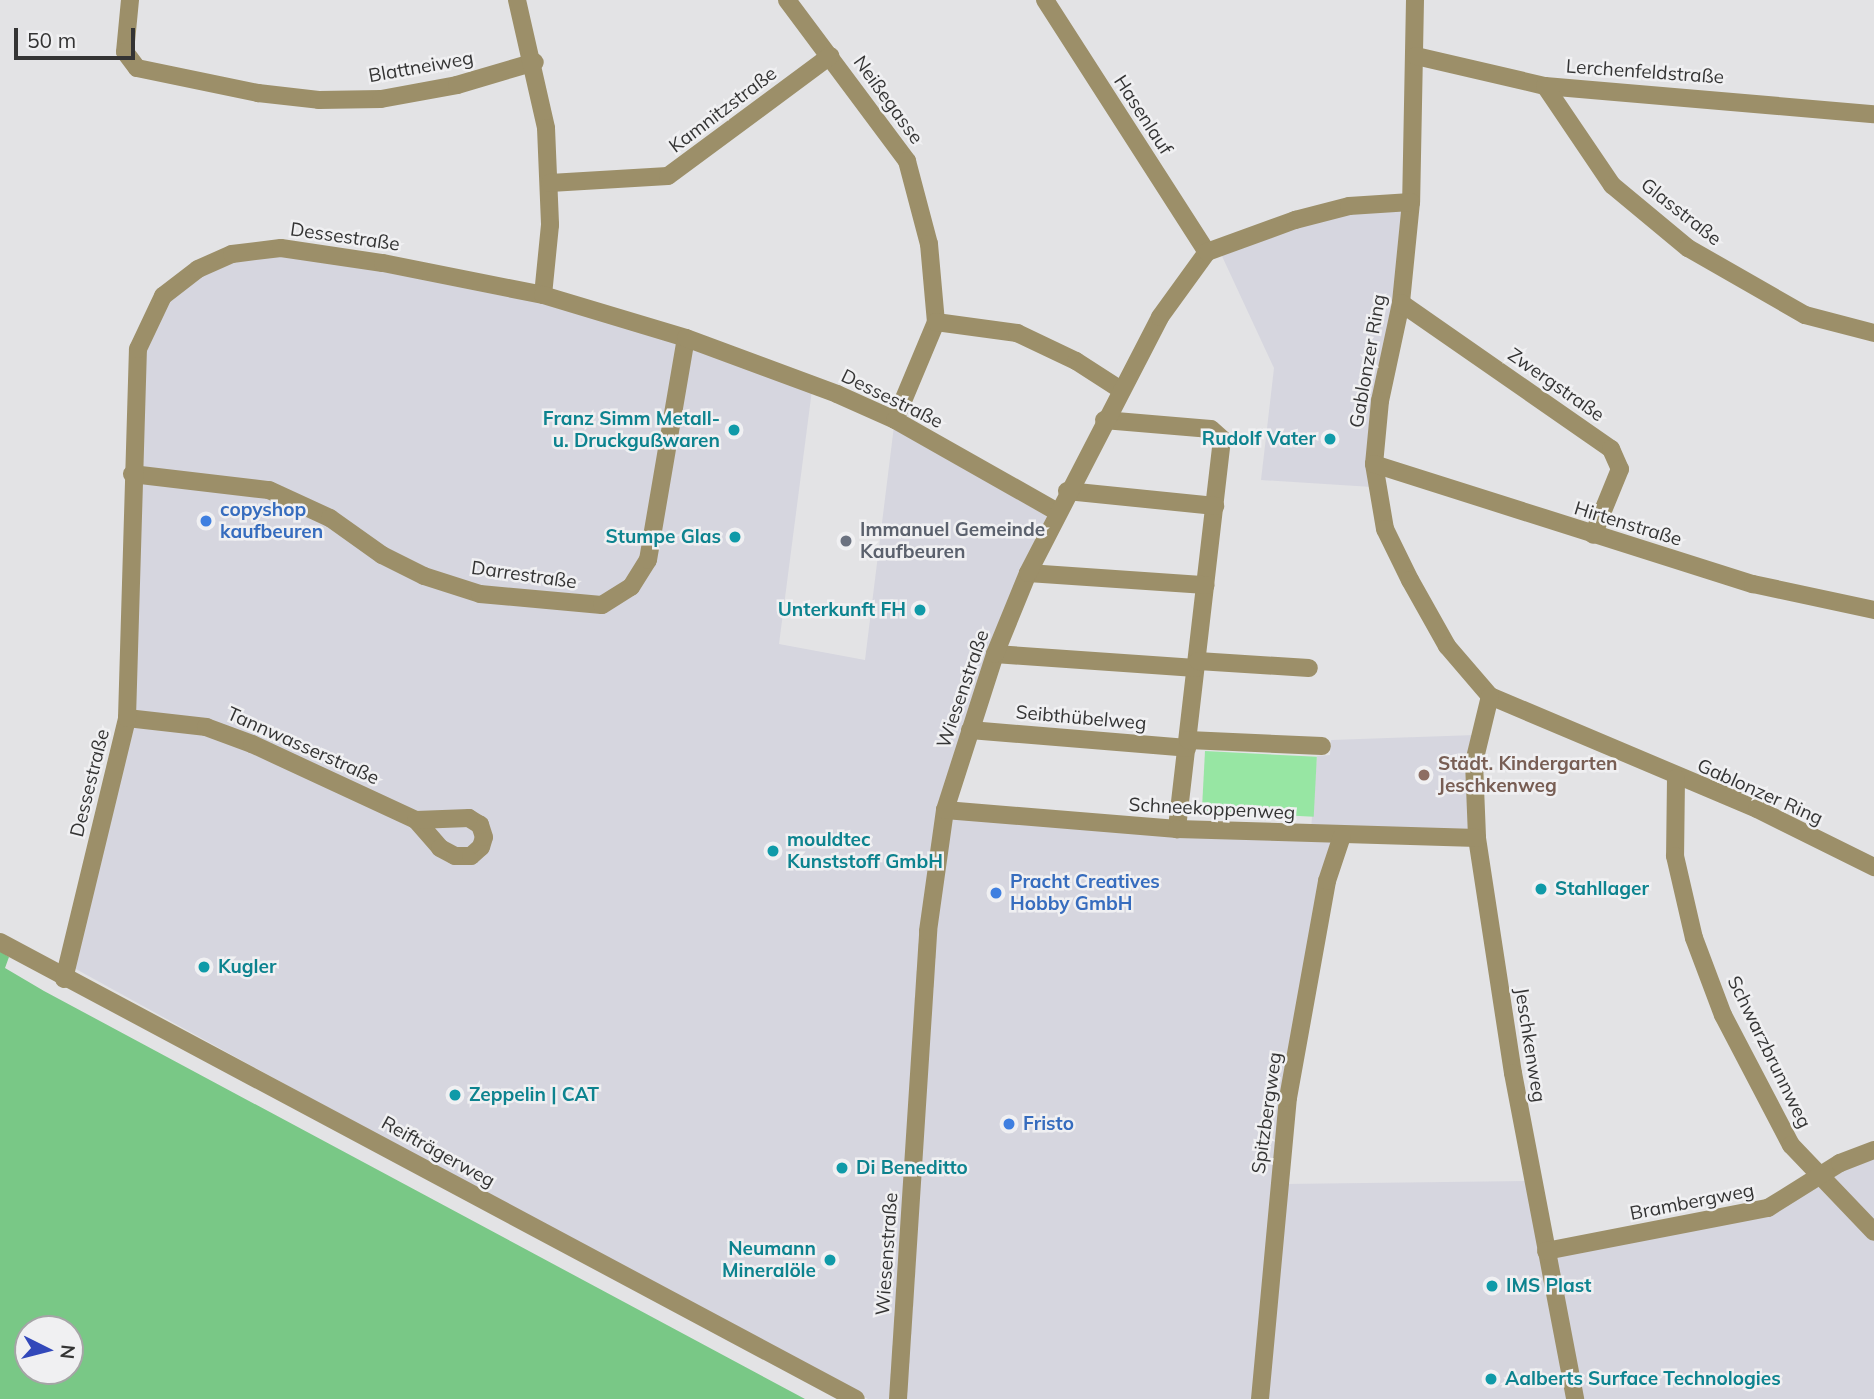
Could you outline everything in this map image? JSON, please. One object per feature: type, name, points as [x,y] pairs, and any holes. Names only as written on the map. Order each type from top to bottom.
[{"type":"street","name":"Blattneiweg","points":[[130,0],[125,52],[137,68],[258,93],[319,100],[381,99],[457,85],[535,62]]},
{"type":"street","points":[[517,0],[535,62],[547,128],[550,183],[543,295]]},
{"type":"street","name":"Neißegasse","points":[[787,0],[907,161],[929,244],[936,322],[895,420]]},
{"type":"street","name":"Hasenlauf","points":[[1045,0],[1207,252]]},
{"type":"street","name":"Gablonzer Ring","points":[[1415,0],[1416,56],[1411,202],[1401,303],[1380,401],[1374,464],[1385,528],[1410,580],[1447,646],[1490,696],[1676,778],[1757,810],[1874,867]]},
{"type":"street","name":"Kamnitzstraße","points":[[550,183],[668,176],[830,56]]},
{"type":"street","name":"Lerchenfeldstraße","points":[[1416,56],[1545,86],[1627,90],[1874,114]]},
{"type":"street","name":"Glasstraße","points":[[1545,86],[1612,185],[1688,248],[1805,314],[1874,333]]},
{"type":"street","points":[[1207,252],[1295,220],[1349,206],[1411,202]]},
{"type":"street","name":"Dessestraße","points":[[64,979],[127,718],[132,474],[138,349],[150,317],[163,296],[192,272],[232,254],[281,248],[543,295],[687,338],[895,420],[1056,511]]},
{"type":"street","name":"Wiesenstraße","points":[[898,1399],[928,931],[945,810],[995,654],[1056,511],[1160,317],[1207,252]]},
{"type":"street","name":"Zwergstraße","points":[[1401,303],[1611,449],[1620,469],[1593,535]]},
{"type":"street","points":[[936,322],[1017,333],[1076,361],[1121,390]]},
{"type":"street","name":"Darrestraße","points":[[132,474],[269,490],[330,518],[382,555],[424,576],[480,594],[602,605],[631,587],[648,560],[687,338]]},
{"type":"street","points":[[1104,420],[1211,429],[1222,439],[1177,829]]},
{"type":"street","name":"Hirtenstraße","points":[[1374,464],[1753,584],[1874,610]]},
{"type":"street","points":[[1067,491],[1215,506]]},
{"type":"street","points":[[1028,573],[1206,585]]},
{"type":"street","points":[[995,654],[1309,668]]},
{"type":"street","name":"Jeschkenweg","points":[[1490,696],[1474,762],[1477,838],[1513,1073],[1575,1399]]},
{"type":"street","name":"Tannwasserstraße","points":[[127,718],[205,727],[240,739],[416,820]]},
{"type":"street","name":"Seibthübelweg","points":[[970,730],[1188,744],[1322,746]]},
{"type":"street","name":"Schwarzbrunnweg","points":[[1676,778],[1675,856],[1694,939],[1723,1015],[1791,1145],[1874,1232]]},
{"type":"street","name":"Schneekoppenweg","points":[[945,810],[1177,829],[1477,838]]},
{"type":"street","name":"Spitzbergweg","points":[[1259,1399],[1287,1098],[1328,881],[1342,836]]},
{"type":"street","name":"Reifträgerweg","points":[[0,942],[64,979],[856,1399]]},
{"type":"street","name":"Brambergweg","points":[[1546,1251],[1768,1208],[1817,1175],[1874,1150]]},
{"type":"shaded area","points":[[1403,209],[1372,487],[1261,480],[1274,368],[1221,254],[1320,216]]},
{"type":"shaded area","points":[[282,253],[543,301],[684,342],[812,390],[779,644],[865,660],[894,426],[1048,514],[1017,583],[938,817],[1338,841],[1309,953],[1284,1184],[1527,1181],[1571,1399],[868,1399],[637,1278],[74,968],[128,749],[143,349],[167,299],[195,276],[235,258]]},
{"type":"shaded area","points":[[1475,735],[1472,834],[1311,829],[1317,756],[1330,755],[1331,740]]},
{"type":"shaded area","points":[[1874,1154],[1874,1399],[1581,1399],[1551,1254],[1712,1224]]},
{"type":"green space","points":[[1205,751],[1317,757],[1314,817],[1202,811]]},
{"type":"green space","points":[[0,951],[9,957],[5,968],[44,991],[805,1399],[0,1399]]},
{"type":"place","name":"Franz Simm Metall- u. Druckgußwaren","points":[[734,430]]},
{"type":"place","name":"Rudolf Vater","points":[[1330,439]]},
{"type":"place","name":"copyshop kaufbeuren","points":[[206,521]]},
{"type":"place","name":"Stumpe Glas","points":[[735,537]]},
{"type":"place","name":"Immanuel Gemeinde Kaufbeuren","points":[[846,541]]},
{"type":"place","name":"Unterkunft FH","points":[[920,610]]},
{"type":"place","name":"Städt. Kindergarten Jeschkenweg","points":[[1424,775]]},
{"type":"place","name":"mouldtec Kunststoff GmbH","points":[[773,851]]},
{"type":"place","name":"Stahllager","points":[[1541,889]]},
{"type":"place","name":"Pracht Creatives Hobby GmbH","points":[[996,893]]},
{"type":"place","name":"Kugler","points":[[204,967]]},
{"type":"place","name":"Zeppelin | CAT","points":[[455,1095]]},
{"type":"place","name":"Fristo","points":[[1009,1124]]},
{"type":"place","name":"Di Beneditto","points":[[842,1168]]},
{"type":"place","name":"Neumann Mineralöle","points":[[830,1260]]},
{"type":"place","name":"IMS Plast","points":[[1492,1286]]},
{"type":"place","name":"Aalberts Surface Technologies","points":[[1491,1379]]}]
